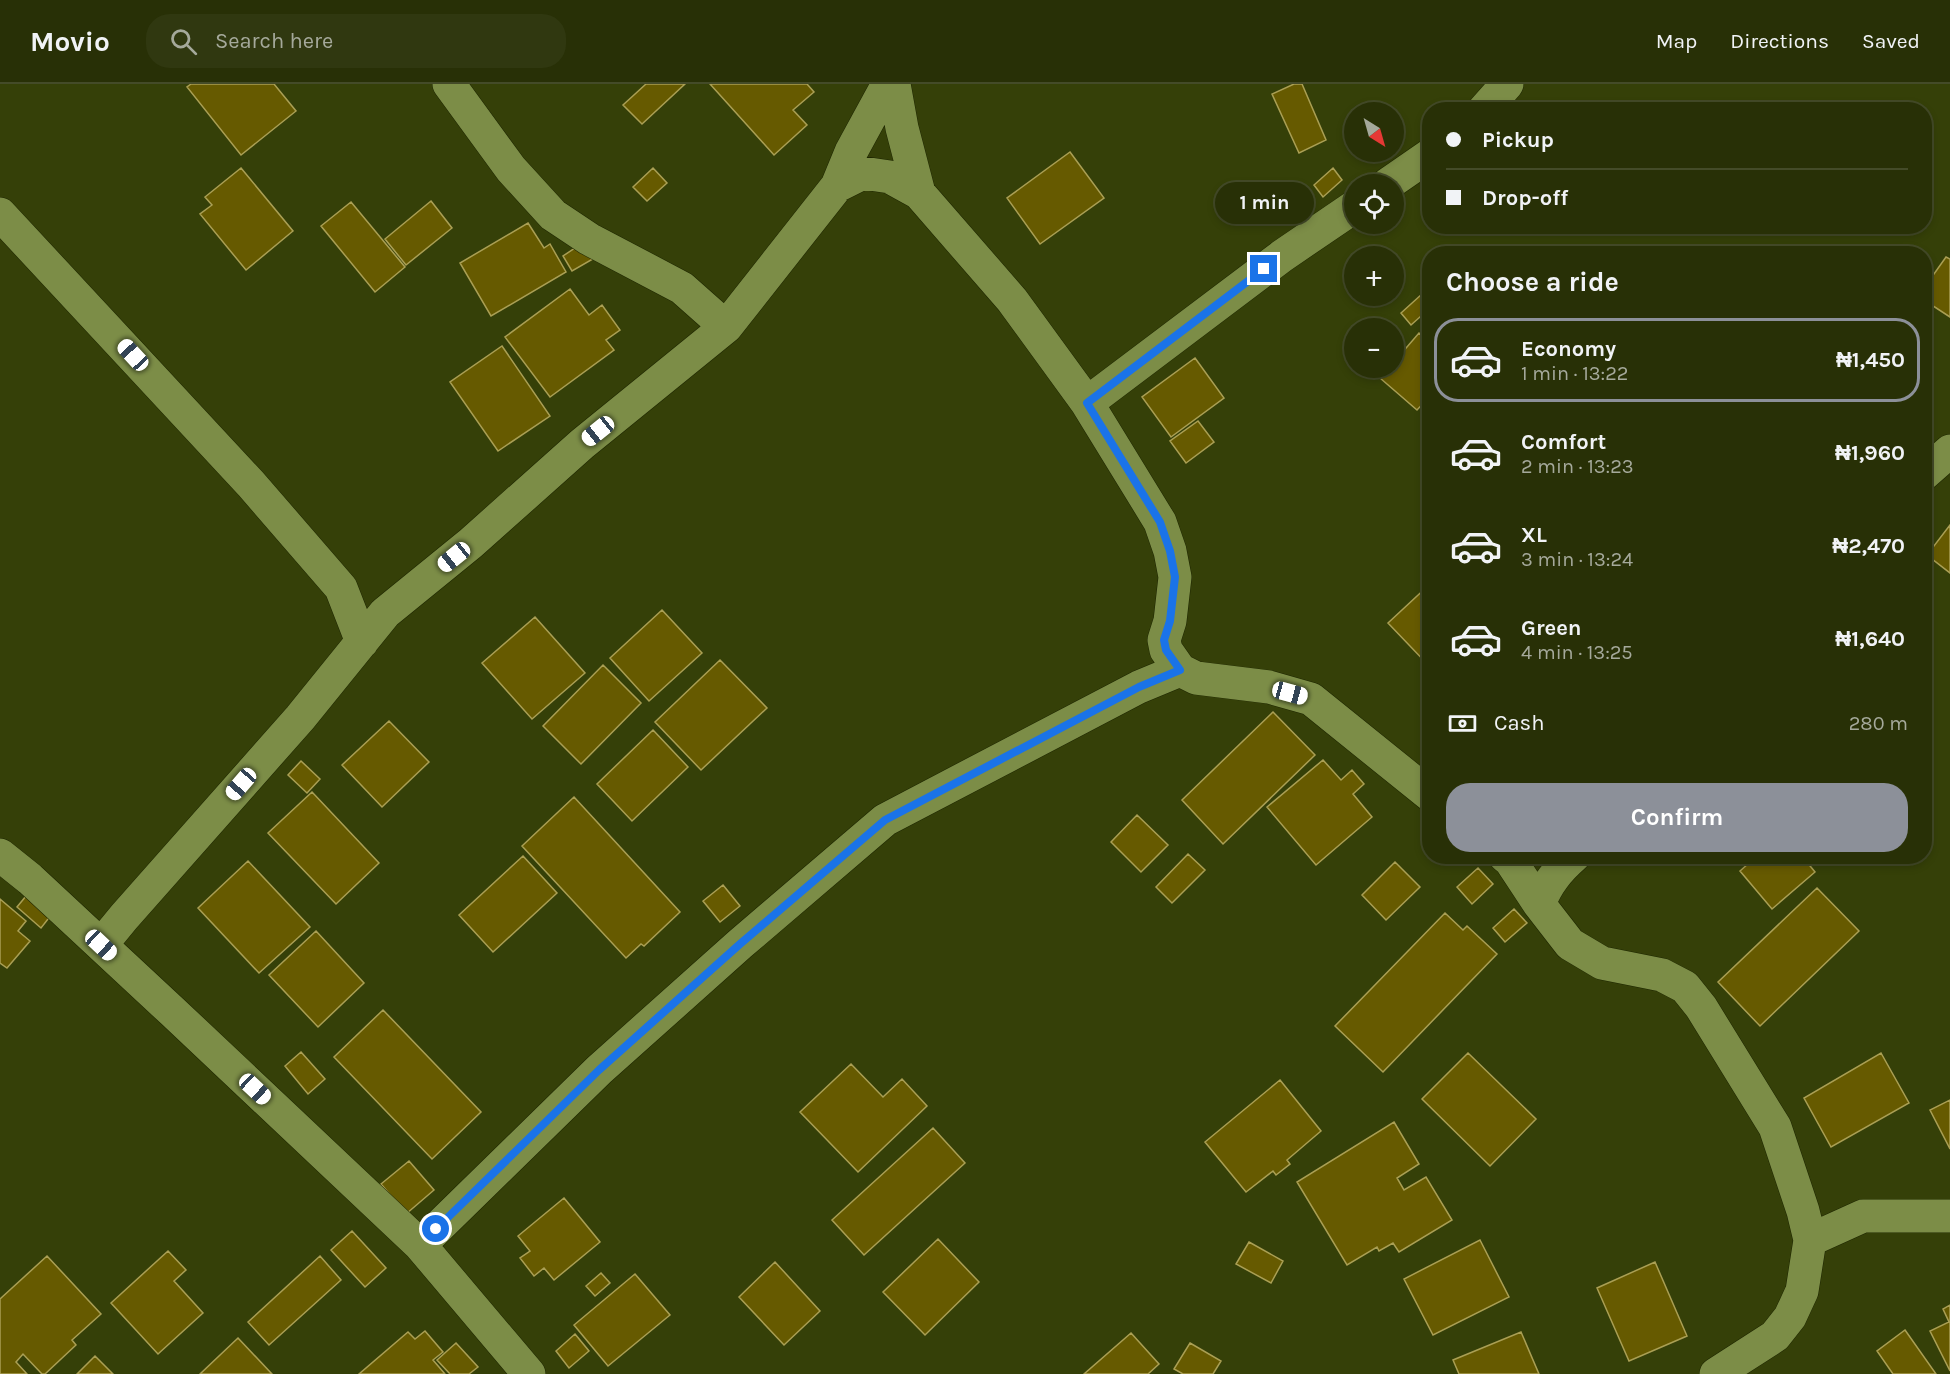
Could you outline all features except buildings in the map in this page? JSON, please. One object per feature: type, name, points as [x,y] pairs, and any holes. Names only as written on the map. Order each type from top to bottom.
[{"type":"street","points":[[449,84],[511,170],[553,215],[589,239],[682,288],[726,327]]},
{"type":"street","points":[[101,945],[300,718],[385,613],[471,543],[582,444],[726,327],[837,186],[851,152],[888,84]]},
{"type":"street","points":[[894,84],[902,128],[920,194]]},
{"type":"street","points":[[1491,102],[1507,84]]},
{"type":"street","points":[[1402,174],[1422,161]]},
{"type":"street","points":[[837,186],[863,173],[890,177],[920,194],[1012,300],[1087,403],[1160,522],[1170,551],[1175,577],[1170,621],[1164,640],[1166,650],[1180,670],[1196,678],[1269,687],[1311,699],[1422,789]]},
{"type":"street","points":[[0,214],[236,466],[341,588],[362,642]]},
{"type":"street","points":[[1087,403],[1282,256],[1344,214]]},
{"type":"street","points":[[1932,467],[1950,450]]},
{"type":"street","points":[[420,1245],[599,1070],[740,944],[885,820],[1139,687],[1180,670]]},
{"type":"street","points":[[0,855],[30,879],[420,1245],[529,1374]]},
{"type":"street","points":[[1513,864],[1539,904],[1570,944],[1602,963],[1662,975],[1684,987],[1701,1008],[1775,1127],[1803,1210],[1810,1240],[1802,1291],[1790,1317],[1775,1336],[1716,1374]]},
{"type":"street","points":[[1539,904],[1546,887],[1565,864]]},
{"type":"street","points":[[1810,1240],[1863,1216],[1950,1216]]},
{"type":"route","points":[[436,1229],[599,1070],[740,944],[885,820],[1139,687],[1180,670],[1166,650],[1164,640],[1170,621],[1175,577],[1170,551],[1160,522],[1087,403],[1264,269]]}]
